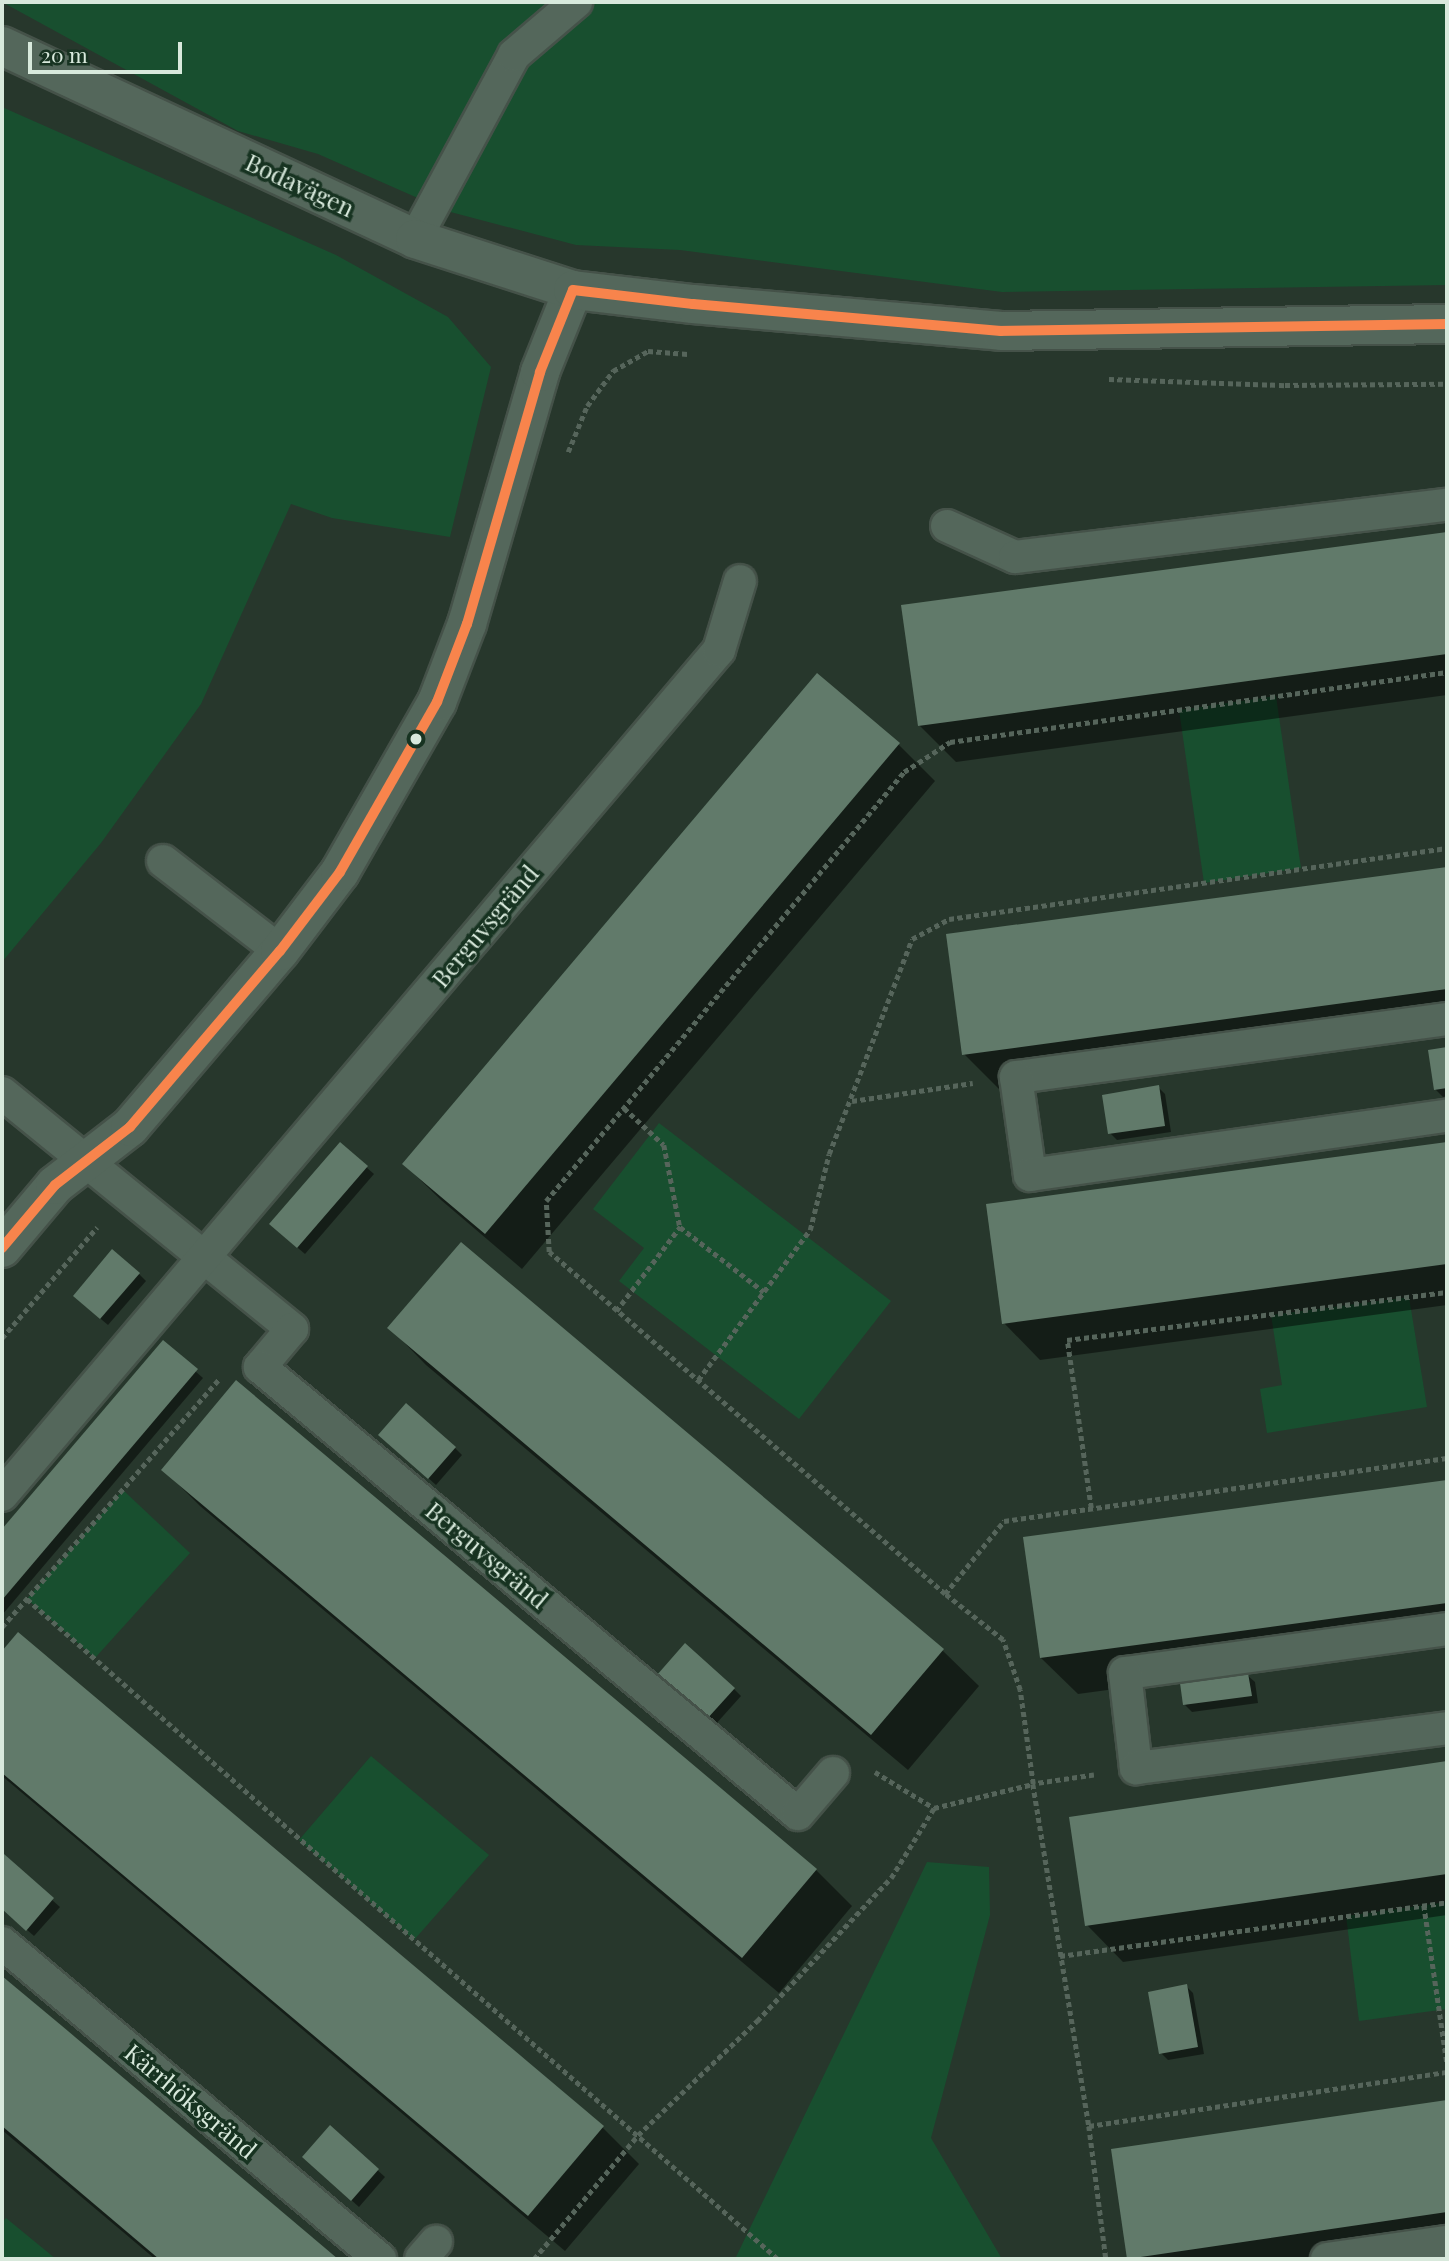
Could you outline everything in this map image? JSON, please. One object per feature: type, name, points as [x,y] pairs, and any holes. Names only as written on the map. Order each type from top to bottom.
[{"type":"street","name":"Bodavägen","points":[[2,46],[415,239],[573,290],[693,304],[1001,331],[1447,324]]},
{"type":"street","points":[[2,1248],[55,1185],[130,1127],[280,951],[340,872],[437,702],[467,624],[540,372],[573,290]]},
{"type":"lane","points":[[415,239],[514,55],[576,2]]},
{"type":"lane","points":[[947,526],[1015,557],[1447,505]]},
{"type":"lane","name":"Berguvsgränd","points":[[2,1495],[719,650],[740,581]]},
{"type":"lane","points":[[163,861],[280,951]]},
{"type":"lane","points":[[1447,1019],[1016,1077],[1030,1175],[1447,1116]]},
{"type":"lane","points":[[2,1093],[292,1329],[260,1367]]},
{"type":"lane","name":"Berguvsgränd","points":[[260,1367],[798,1814],[833,1773]]},
{"type":"lane","points":[[1447,1629],[1125,1673],[1136,1768],[1447,1728]]},
{"type":"lane","name":"Kärrhöksgränd","points":[[2,1943],[380,2259]]},
{"type":"lane","points":[[1327,2259],[1447,2242]]},
{"type":"path","points":[[566,458],[586,406],[613,371],[648,351],[690,354]]},
{"type":"path","points":[[1097,379],[1285,385],[1447,384]]},
{"type":"path","points":[[1106,2259],[1020,1690],[1003,1640],[945,1594],[549,1252],[546,1201],[904,772],[950,742],[1447,672]]},
{"type":"path","points":[[698,1380],[810,1230],[829,1154],[852,1101],[912,939],[949,919],[1447,848]]},
{"type":"path","points":[[852,1101],[1016,1077]]},
{"type":"path","points":[[624,1108],[664,1145],[680,1227],[764,1292]]},
{"type":"path","points":[[2,1338],[126,1193]]},
{"type":"path","points":[[616,1311],[680,1227]]},
{"type":"path","points":[[1091,1508],[1067,1340],[1447,1292]]},
{"type":"path","points":[[2,1627],[229,1368],[260,1367]]},
{"type":"path","points":[[945,1594],[1004,1521],[1447,1458]]},
{"type":"path","points":[[27,1599],[778,2259]]},
{"type":"path","points":[[534,2259],[638,2135],[757,2021],[891,1878],[934,1808],[1033,1784],[1136,1768]]},
{"type":"path","points":[[833,1773],[871,1769],[934,1808]]},
{"type":"path","points":[[1060,1956],[1447,1902]]},
{"type":"path","points":[[1424,1905],[1447,2063]]},
{"type":"path","points":[[1088,2126],[1447,2072]]},
{"type":"green space","points":[[2,2],[562,2],[420,199],[318,154],[238,131]]},
{"type":"green space","points":[[595,2],[1447,2],[1447,285],[1002,292],[680,250],[576,245],[443,210],[530,55]]},
{"type":"green space","points":[[2,107],[336,255],[448,317],[491,367],[450,537],[332,518],[291,504],[201,704],[101,843],[2,962]]},
{"type":"green space","points":[[1276,696],[1301,868],[1204,883],[1179,710]]},
{"type":"green space","points":[[659,1123],[891,1301],[799,1419],[619,1281],[644,1248],[593,1209]]},
{"type":"green space","points":[[1409,1297],[1427,1407],[1267,1433],[1260,1389],[1282,1385],[1271,1315]]},
{"type":"green space","points":[[123,1490],[190,1553],[95,1658],[27,1599]]},
{"type":"green space","points":[[371,1756],[489,1855],[414,1940],[299,1840]]},
{"type":"green space","points":[[927,1862],[989,1867],[990,1915],[931,2138],[1002,2259],[735,2259]]},
{"type":"green space","points":[[1447,1902],[1447,2009],[1359,2021],[1346,1916]]},
{"type":"green space","points":[[6,2218],[56,2259],[2,2259],[2,2223]]},
{"type":"building","points":[[1447,532],[1447,654],[918,726],[901,605]]},
{"type":"building","points":[[817,673],[900,743],[485,1234],[402,1164]]},
{"type":"building","points":[[1447,867],[1447,989],[962,1055],[946,934]]},
{"type":"building","points":[[1447,1047],[1447,1088],[1434,1090],[1428,1050]]},
{"type":"building","points":[[1159,1085],[1165,1126],[1108,1134],[1102,1095]]},
{"type":"building","points":[[340,1142],[368,1166],[297,1248],[269,1224]]},
{"type":"building","points":[[1447,1142],[1447,1264],[1002,1324],[986,1204]]},
{"type":"building","points":[[461,1242],[944,1649],[871,1735],[387,1328]]},
{"type":"building","points":[[112,1249],[140,1273],[100,1319],[73,1296]]},
{"type":"building","points":[[163,1340],[198,1369],[2,1600],[2,1529]]},
{"type":"building","points":[[236,1380],[817,1869],[742,1958],[161,1470]]},
{"type":"building","points":[[406,1403],[456,1447],[428,1479],[378,1435]]},
{"type":"building","points":[[1447,1480],[1447,1603],[1040,1658],[1023,1537]]},
{"type":"building","points":[[18,1632],[604,2126],[528,2216],[2,1773],[2,1651]]},
{"type":"building","points":[[685,1643],[735,1688],[706,1720],[657,1675]]},
{"type":"building","points":[[1248,1673],[1252,1696],[1183,1705],[1180,1683]]},
{"type":"building","points":[[1447,1761],[1447,1874],[1085,1926],[1069,1817]]},
{"type":"building","points":[[4,1854],[54,1898],[26,1931],[2,1909]]},
{"type":"building","points":[[2,1976],[338,2259],[159,2259],[2,2126]]},
{"type":"building","points":[[1187,1984],[1198,2047],[1159,2054],[1148,1992]]},
{"type":"building","points":[[1447,2100],[1447,2212],[1127,2259],[1111,2149]]},
{"type":"building","points":[[330,2125],[379,2169],[351,2201],[302,2157]]},
{"type":"transit line","points":[[573,290],[693,304],[1001,331],[1447,324]]},
{"type":"transit line","points":[[2,1248],[55,1185],[130,1127],[280,951],[340,872],[437,702],[467,624],[540,372],[573,290]]}]
